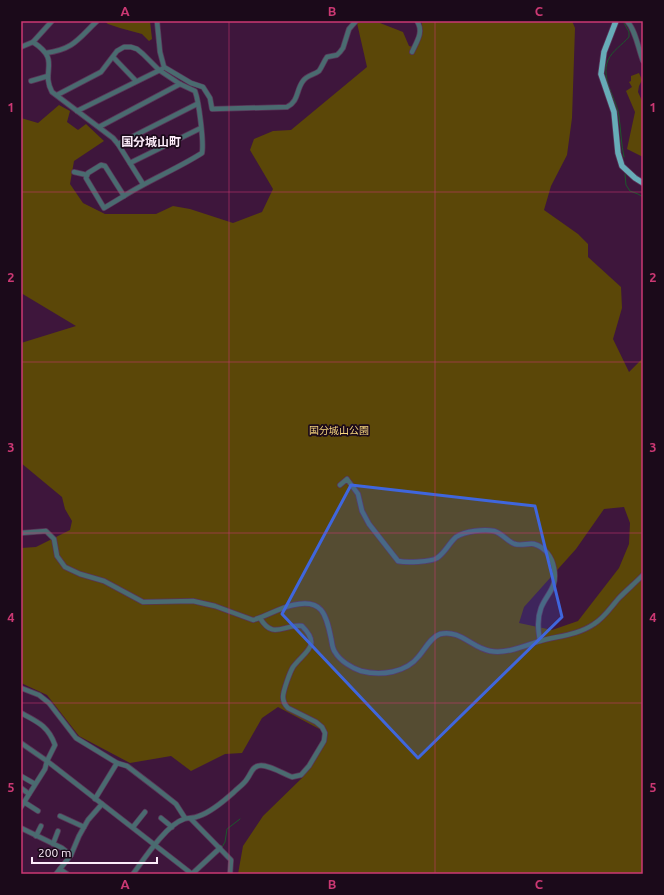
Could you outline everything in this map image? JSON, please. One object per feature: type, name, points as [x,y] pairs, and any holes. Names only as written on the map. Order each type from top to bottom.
[{"type":"main road","points":[[616,21],[604,52],[601,74],[614,112],[618,153],[622,166],[634,178],[643,183]]},
{"type":"street","points":[[21,47],[33,42],[52,21]]},
{"type":"street","points":[[46,53],[63,50],[74,43],[96,21]]},
{"type":"street","points":[[156,21],[160,52],[164,67],[191,83],[203,87],[210,98],[212,109],[287,107],[294,102],[305,78],[318,71],[327,57],[337,55],[340,52],[343,48],[349,29],[356,21]]},
{"type":"street","points":[[412,52],[421,33],[417,21]]},
{"type":"street","points":[[627,21],[634,33],[643,61]]},
{"type":"street","points":[[33,42],[46,53],[49,61],[48,76],[50,89],[52,92],[118,144],[142,184]]},
{"type":"street","points":[[57,95],[101,72],[119,49],[131,47],[137,49],[160,70],[180,84],[195,92],[201,128],[202,152],[173,170],[142,184],[124,196],[104,208],[86,178],[88,173],[101,166],[105,166],[124,196]]},
{"type":"street","points":[[113,57],[136,81]]},
{"type":"street","points":[[77,111],[164,67]]},
{"type":"street","points":[[31,81],[48,76]]},
{"type":"street","points":[[98,127],[180,84]]},
{"type":"street","points":[[118,144],[197,104]]},
{"type":"street","points":[[130,164],[201,128]]},
{"type":"street","points":[[74,172],[87,176]]},
{"type":"street","points":[[340,485],[347,479],[358,494],[362,511],[369,524],[398,561],[425,561],[436,559],[444,553],[455,538],[473,532],[495,531],[515,544],[534,544],[542,548],[552,559],[555,569],[555,579],[552,590],[542,606],[538,618],[537,627],[540,641]]},
{"type":"street","points":[[21,533],[46,531],[54,539],[57,556],[66,567],[80,574],[104,581],[143,602],[193,601],[215,606],[253,620],[293,605],[311,604],[317,606],[323,611],[328,620],[334,651],[338,657],[360,670],[373,673],[402,670],[418,658],[430,642],[440,634],[455,634],[484,649],[494,651],[518,649],[540,641],[578,632],[594,625],[643,575]]},
{"type":"street","points":[[133,874],[154,844],[172,827],[185,818],[191,819],[201,816],[234,792],[246,780],[254,768],[260,765],[267,766],[292,777],[301,775],[309,766],[324,741],[325,734],[322,727],[288,708],[284,704],[283,698],[292,668],[309,649],[311,636],[302,626],[296,625],[276,631],[270,629],[264,625],[260,618]]},
{"type":"street","points":[[21,688],[39,695],[50,703],[76,738],[117,763],[127,766],[176,804],[185,818]]},
{"type":"street","points":[[21,713],[38,722],[47,729],[52,736],[55,745],[47,761],[45,769],[21,807]]},
{"type":"street","points":[[21,743],[47,761],[192,874],[220,848]]},
{"type":"street","points":[[95,799],[117,763]]},
{"type":"street","points":[[21,776],[35,784]]},
{"type":"street","points":[[21,788],[29,794]]},
{"type":"street","points":[[24,802],[38,810]]},
{"type":"street","points":[[56,874],[71,855],[88,820],[102,804]]},
{"type":"street","points":[[133,828],[145,812]]},
{"type":"street","points":[[60,816],[84,827]]},
{"type":"street","points":[[161,818],[172,827]]},
{"type":"street","points":[[191,819],[231,860],[230,874]]},
{"type":"street","points":[[36,836],[41,826]]},
{"type":"street","points":[[21,828],[71,855]]},
{"type":"street","points":[[53,844],[58,831]]},
{"type":"street","points":[[60,869],[67,874]]},
{"type":"highlighted area","points":[[351,485],[535,506],[562,617],[418,758],[282,614]]},
{"type":"green space","points":[[104,21],[150,21],[152,39],[149,41],[142,34],[108,24]]},
{"type":"green space","name":"国分城山公園","points":[[422,21],[572,21],[575,28],[572,118],[567,155],[551,186],[544,210],[578,234],[588,244],[588,257],[621,287],[622,308],[613,339],[629,372],[643,358],[643,874],[238,874],[243,846],[263,816],[302,778],[326,741],[325,732],[278,707],[262,718],[242,753],[225,754],[191,771],[171,756],[130,763],[79,736],[47,695],[21,683],[21,548],[36,547],[70,530],[72,521],[65,509],[62,497],[21,463],[21,343],[76,326],[21,293],[21,118],[38,123],[59,105],[70,111],[67,122],[78,130],[86,124],[104,141],[74,161],[70,184],[83,203],[105,214],[156,214],[173,206],[190,209],[233,223],[262,212],[273,189],[250,150],[254,139],[273,131],[291,130],[367,67],[357,23],[380,23],[403,32],[409,46],[417,48],[421,33]],"holes":[[[624,507],[630,523],[629,544],[619,568],[578,621],[552,630],[519,623],[524,607],[576,549],[604,509]]]},
{"type":"green space","points":[[639,73],[642,80],[638,92],[643,103],[643,157],[627,149],[635,112],[626,91],[632,87],[629,82],[631,81],[631,76]]},
{"type":"waterway","points":[[623,21],[629,32],[629,37],[610,56],[606,67],[606,74],[607,82],[618,110],[624,157]]},
{"type":"waterway","points":[[625,174],[626,185],[630,191],[643,197]]},
{"type":"waterway","points":[[222,847],[225,842],[227,829],[240,819]]},
{"type":"district","name":"国分城山町","points":[[151,141]]}]
